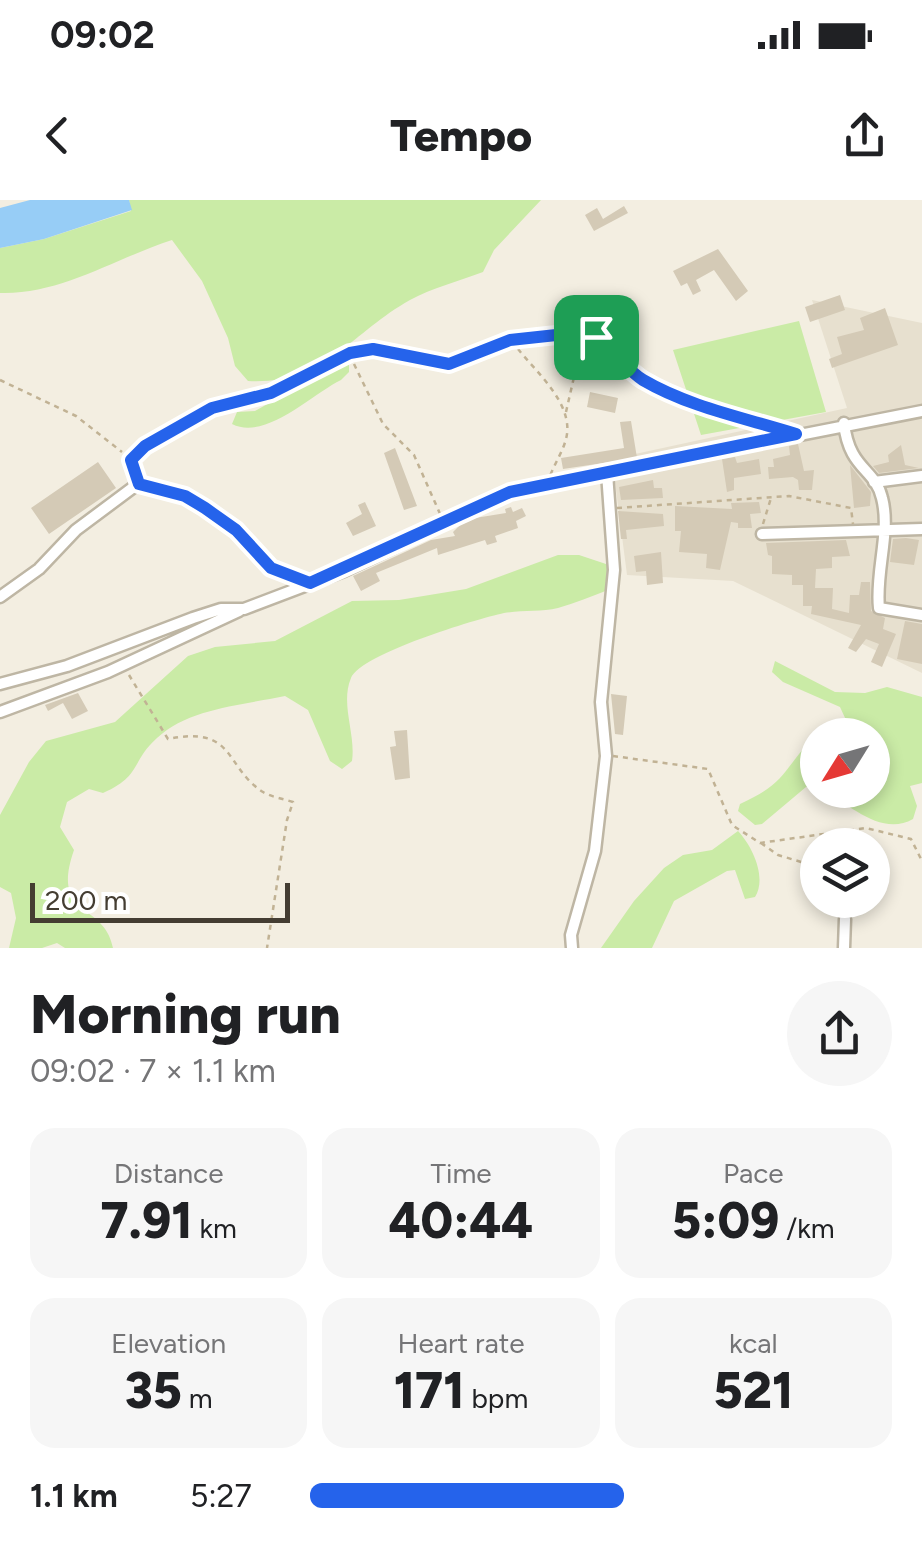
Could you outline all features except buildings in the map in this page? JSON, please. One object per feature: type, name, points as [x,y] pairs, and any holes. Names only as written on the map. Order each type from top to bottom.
[{"type":"street","points":[[139,484],[131,460],[145,446],[212,408],[271,393],[350,353],[373,349],[449,364],[510,340],[584,333],[596,337],[642,379],[687,401],[796,434]]},
{"type":"street","points":[[0,712],[124,665],[510,492],[922,410]]},
{"type":"street","points":[[844,423],[853,460],[874,482],[883,500],[879,608],[922,615]]},
{"type":"street","points":[[572,948],[571,935],[595,852],[606,756],[601,702],[614,570],[607,473]]},
{"type":"street","points":[[874,482],[922,476]]},
{"type":"street","points":[[139,484],[185,496],[236,530],[271,568],[310,583]]},
{"type":"street","points":[[0,597],[38,569],[76,530],[139,484]]},
{"type":"street","points":[[762,534],[922,529]]},
{"type":"street","points":[[2,682],[67,666],[221,609],[244,609]]},
{"type":"street","points":[[844,948],[845,919]]},
{"type":"path","points":[[547,483],[566,439],[566,414],[584,333]]},
{"type":"path","points":[[510,340],[566,414]]},
{"type":"path","points":[[350,353],[382,424],[414,455],[443,523]]},
{"type":"path","points":[[0,380],[76,416],[131,460]]},
{"type":"path","points":[[612,508],[789,496],[851,508],[854,530]]},
{"type":"path","points":[[762,534],[772,497]]},
{"type":"path","points":[[124,665],[168,738],[190,734],[206,738],[226,749],[262,792],[293,802],[286,820],[266,948]]},
{"type":"path","points":[[606,756],[708,769],[732,825],[778,855],[800,862]]},
{"type":"path","points":[[760,842],[866,828],[910,839],[922,861]]},
{"type":"shaded area","points":[[812,300],[922,323],[922,673],[733,581],[627,575],[612,459],[847,408]]},
{"type":"green space","points":[[129,200],[541,200],[494,250],[483,272],[410,300],[317,366],[274,380],[248,381],[235,366],[228,338],[202,281],[172,240],[66,282],[0,293],[0,248],[44,239],[131,211]]},
{"type":"green space","points":[[799,321],[826,412],[701,435],[673,350]]},
{"type":"green space","points":[[344,361],[349,372],[341,380],[288,414],[259,426],[245,428],[232,424],[237,412],[255,411]]},
{"type":"green space","points":[[558,555],[579,555],[609,565],[608,590],[558,608],[504,613],[470,622],[396,648],[359,669],[351,678],[347,698],[352,761],[342,769],[330,761],[308,710],[285,696],[217,709],[170,728],[149,746],[130,774],[115,787],[103,793],[89,789],[67,802],[60,827],[74,850],[68,872],[73,899],[100,923],[113,948],[65,948],[57,943],[42,948],[9,948],[16,918],[11,893],[0,887],[0,815],[29,762],[46,741],[115,722],[188,656],[215,647],[275,641],[352,601],[399,600],[466,589]]},
{"type":"green space","points":[[775,661],[835,692],[865,693],[887,687],[922,697],[922,783],[910,786],[917,806],[913,819],[901,824],[878,822],[850,808],[890,808],[890,718],[845,718],[840,707],[783,682],[772,672]]},
{"type":"green space","points":[[800,753],[800,792],[762,824],[755,825],[738,811],[740,804],[774,784]]},
{"type":"green space","points":[[738,831],[757,863],[760,881],[755,897],[745,899],[735,870],[727,871],[674,901],[652,948],[601,948],[634,901],[664,868],[683,855],[712,850]]},
{"type":"water","points":[[30,200],[129,200],[132,210],[44,239],[0,248],[0,208]]},
{"type":"route","points":[[575,333],[596,337],[642,379],[687,401],[796,434],[510,492],[344,571],[310,583],[271,568],[236,530],[185,496],[139,484],[131,460],[145,446],[212,408],[271,393],[350,353],[373,349],[449,364],[510,340],[575,333]]}]
